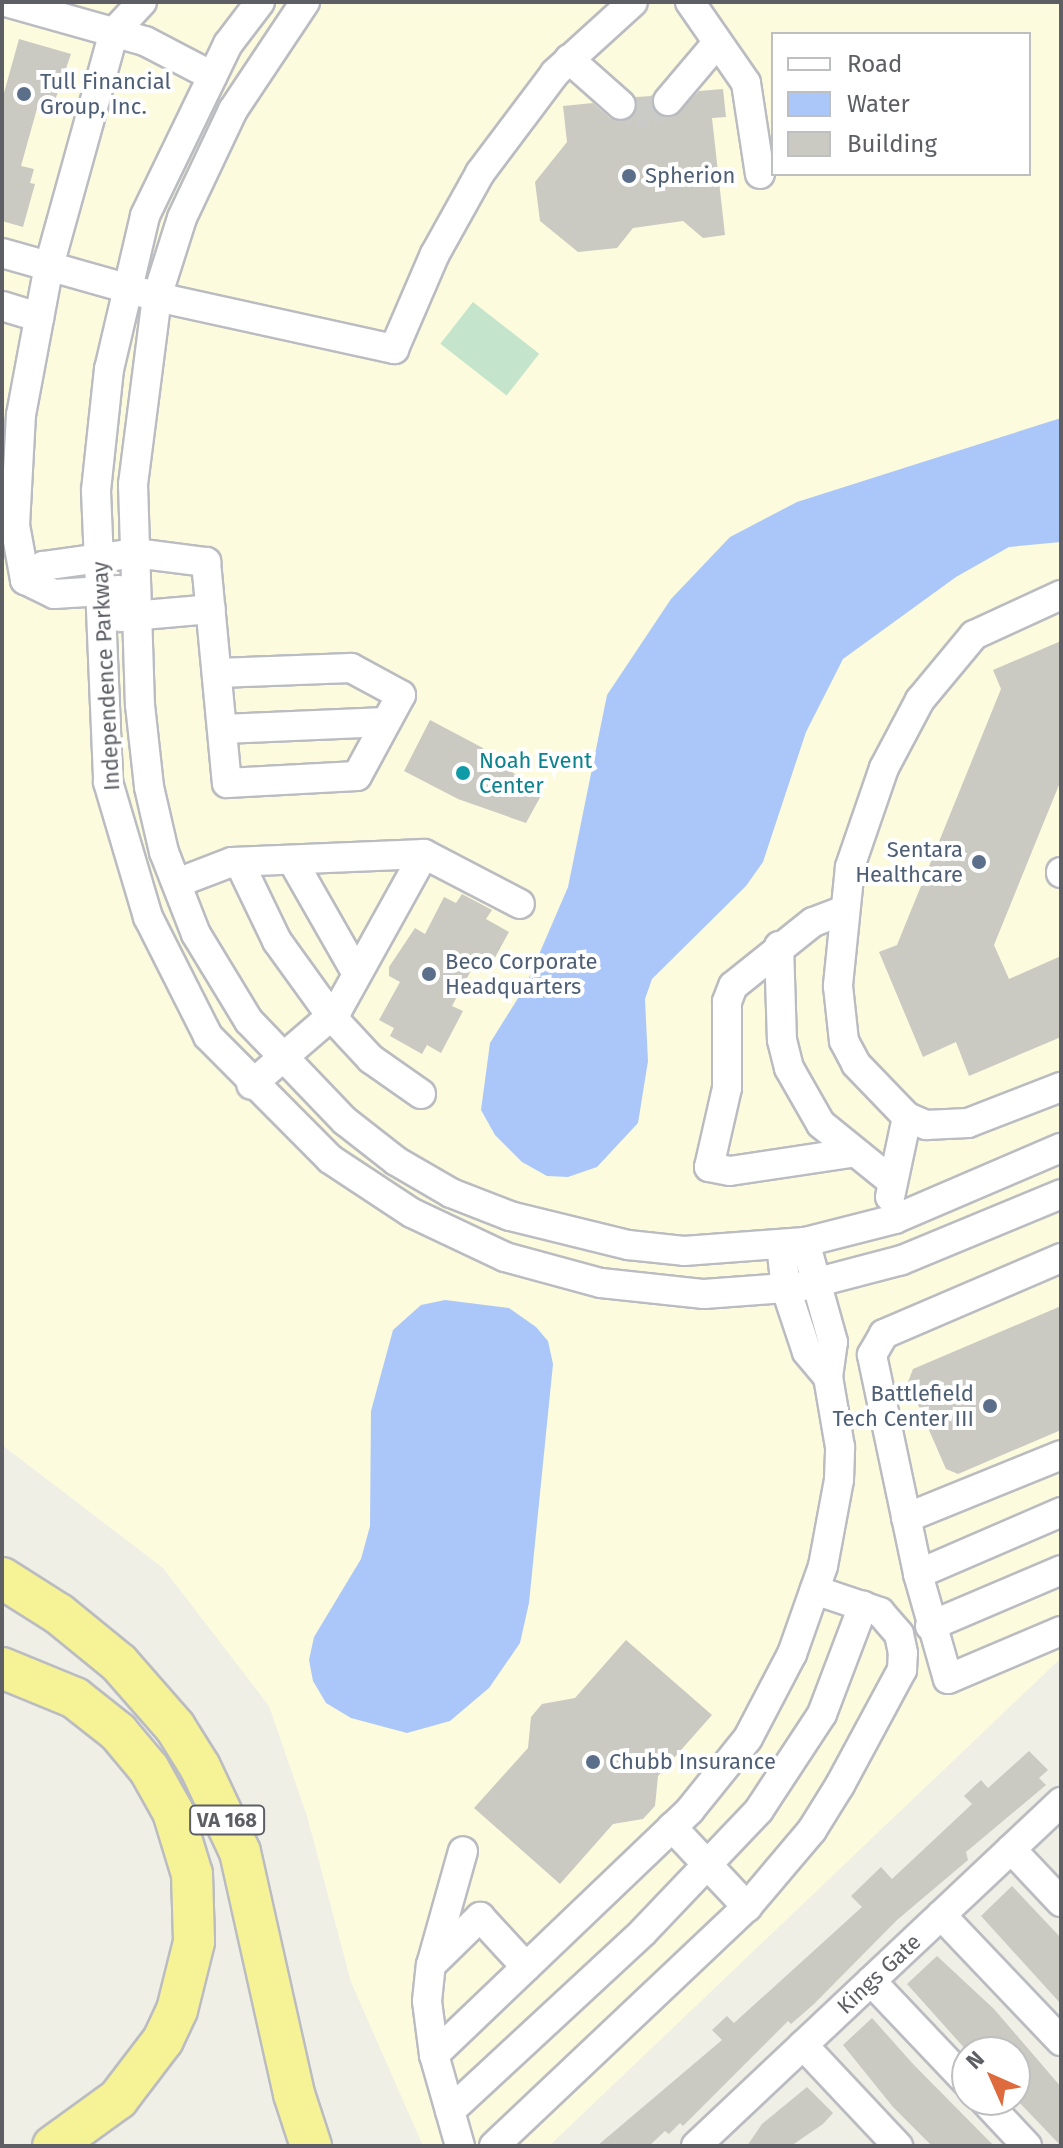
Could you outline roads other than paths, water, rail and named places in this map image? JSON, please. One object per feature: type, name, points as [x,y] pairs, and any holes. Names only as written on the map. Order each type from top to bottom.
[{"type":"highway","name":"VA 168","points":[[2,1578],[59,1614],[119,1663],[175,1727],[200,1767],[240,1852],[294,2094],[311,2146]]},
{"type":"highway","points":[[2,1668],[75,1698],[125,1740],[149,1769],[173,1812],[192,1874],[194,1942],[181,1999],[163,2040],[118,2099],[53,2146]]},
{"type":"street","points":[[6,2],[166,50],[212,76]]},
{"type":"street","points":[[142,2],[114,32],[49,266],[9,464],[9,525],[25,580],[54,594],[102,606],[136,602],[211,609]]},
{"type":"street","name":"Independence Parkway","points":[[260,2],[228,44],[145,216],[127,287],[100,434],[96,491],[108,782],[124,849],[174,977],[208,1036],[251,1085],[330,1159],[412,1213],[505,1257],[555,1273],[648,1290],[786,1289],[816,1284],[902,1260],[1061,1194]]},
{"type":"street","name":"Independence Parkway","points":[[305,2],[257,70],[206,164],[182,218],[157,297],[138,411],[136,602],[149,787],[177,883],[196,934],[234,996],[283,1058],[345,1121],[396,1161],[451,1193],[510,1216],[628,1245],[684,1251],[793,1244],[885,1222],[1061,1148]]},
{"type":"street","points":[[2,253],[157,297],[394,349],[435,254],[480,173],[569,59],[633,2]]},
{"type":"street","points":[[690,2],[746,83],[760,174]]},
{"type":"street","points":[[668,101],[717,43]]},
{"type":"street","points":[[569,59],[621,105]]},
{"type":"street","points":[[2,306],[39,317]]},
{"type":"street","points":[[25,580],[43,566],[135,553],[206,562],[227,783],[357,776],[401,695],[351,668],[218,673]]},
{"type":"street","points":[[1061,595],[974,635],[920,700],[884,768],[862,827],[842,911],[838,986],[844,1041],[870,1083],[907,1117],[926,1125],[968,1123],[1061,1087]]},
{"type":"street","points":[[223,729],[386,722]]},
{"type":"street","points":[[177,883],[239,862],[424,854],[520,904]]},
{"type":"street","points":[[251,1085],[331,1016],[424,854]]},
{"type":"street","points":[[292,860],[357,974]]},
{"type":"street","points":[[239,862],[277,941],[331,1016],[371,1059],[421,1094]]},
{"type":"street","points":[[842,911],[779,946],[729,995],[727,1088],[709,1167],[730,1171],[851,1153]]},
{"type":"street","points":[[779,946],[782,1040],[789,1068],[821,1124],[851,1153],[893,1182]]},
{"type":"street","points":[[885,1222],[907,1117]]},
{"type":"street","points":[[434,2055],[672,1827],[748,1738],[792,1654],[815,1590],[839,1480],[840,1447],[828,1377],[833,1342],[816,1284],[793,1244]]},
{"type":"street","points":[[793,1244],[786,1289],[807,1352],[828,1377]]},
{"type":"street","points":[[1061,1258],[884,1334],[875,1344],[872,1355],[930,1626],[948,1679],[1061,1631]]},
{"type":"street","points":[[906,1518],[1061,1455]]},
{"type":"street","points":[[918,1574],[1061,1512]]},
{"type":"street","points":[[930,1626],[1060,1573]]},
{"type":"street","points":[[494,2146],[747,1907],[812,1830],[902,1670],[899,1634],[892,1621],[863,1606],[815,1590]]},
{"type":"street","points":[[450,2111],[709,1866],[759,1810],[815,1726],[845,1663],[863,1606]]},
{"type":"street","name":"Kings Gate","points":[[696,2146],[1061,1802]]},
{"type":"street","points":[[672,1827],[747,1907]]},
{"type":"street","points":[[1011,1849],[1061,1902]]},
{"type":"street","points":[[460,2146],[434,2055],[427,2001],[431,1965],[463,1851]]},
{"type":"street","points":[[941,1915],[1061,2041]]},
{"type":"street","points":[[431,1965],[480,1917],[526,1967]]},
{"type":"street","points":[[871,1981],[951,2065]]},
{"type":"street","points":[[803,2045],[898,2146]]},
{"type":"street","points":[[999,2116],[1027,2146]]},
{"type":"water","points":[[1061,418],[1061,542],[1009,547],[956,577],[843,659],[806,732],[763,862],[746,886],[652,979],[645,999],[648,1061],[638,1123],[597,1167],[568,1177],[547,1176],[522,1162],[495,1135],[481,1110],[490,1043],[525,987],[568,887],[607,695],[671,599],[730,537],[797,502]]},
{"type":"water","points":[[445,1300],[509,1308],[536,1327],[548,1341],[553,1364],[529,1603],[520,1643],[489,1688],[450,1721],[407,1733],[351,1718],[326,1703],[313,1681],[309,1660],[314,1637],[361,1559],[370,1526],[371,1411],[393,1330],[421,1305]]},
{"type":"tunnel","points":[[621,105],[637,114],[649,114],[668,101]]},
{"type":"place","name":"Tull Financial Group, Inc.","points":[[24,94]]},
{"type":"place","name":"Spherion","points":[[629,176]]},
{"type":"place","name":"Noah Event Center","points":[[463,773]]},
{"type":"place","name":"Sentara Healthcare","points":[[979,862]]},
{"type":"place","name":"Beco Corporate Headquarters","points":[[429,974]]},
{"type":"place","name":"Battlefield Tech Center III","points":[[990,1406]]},
{"type":"place","name":"Chubb Insurance","points":[[593,1762]]}]
